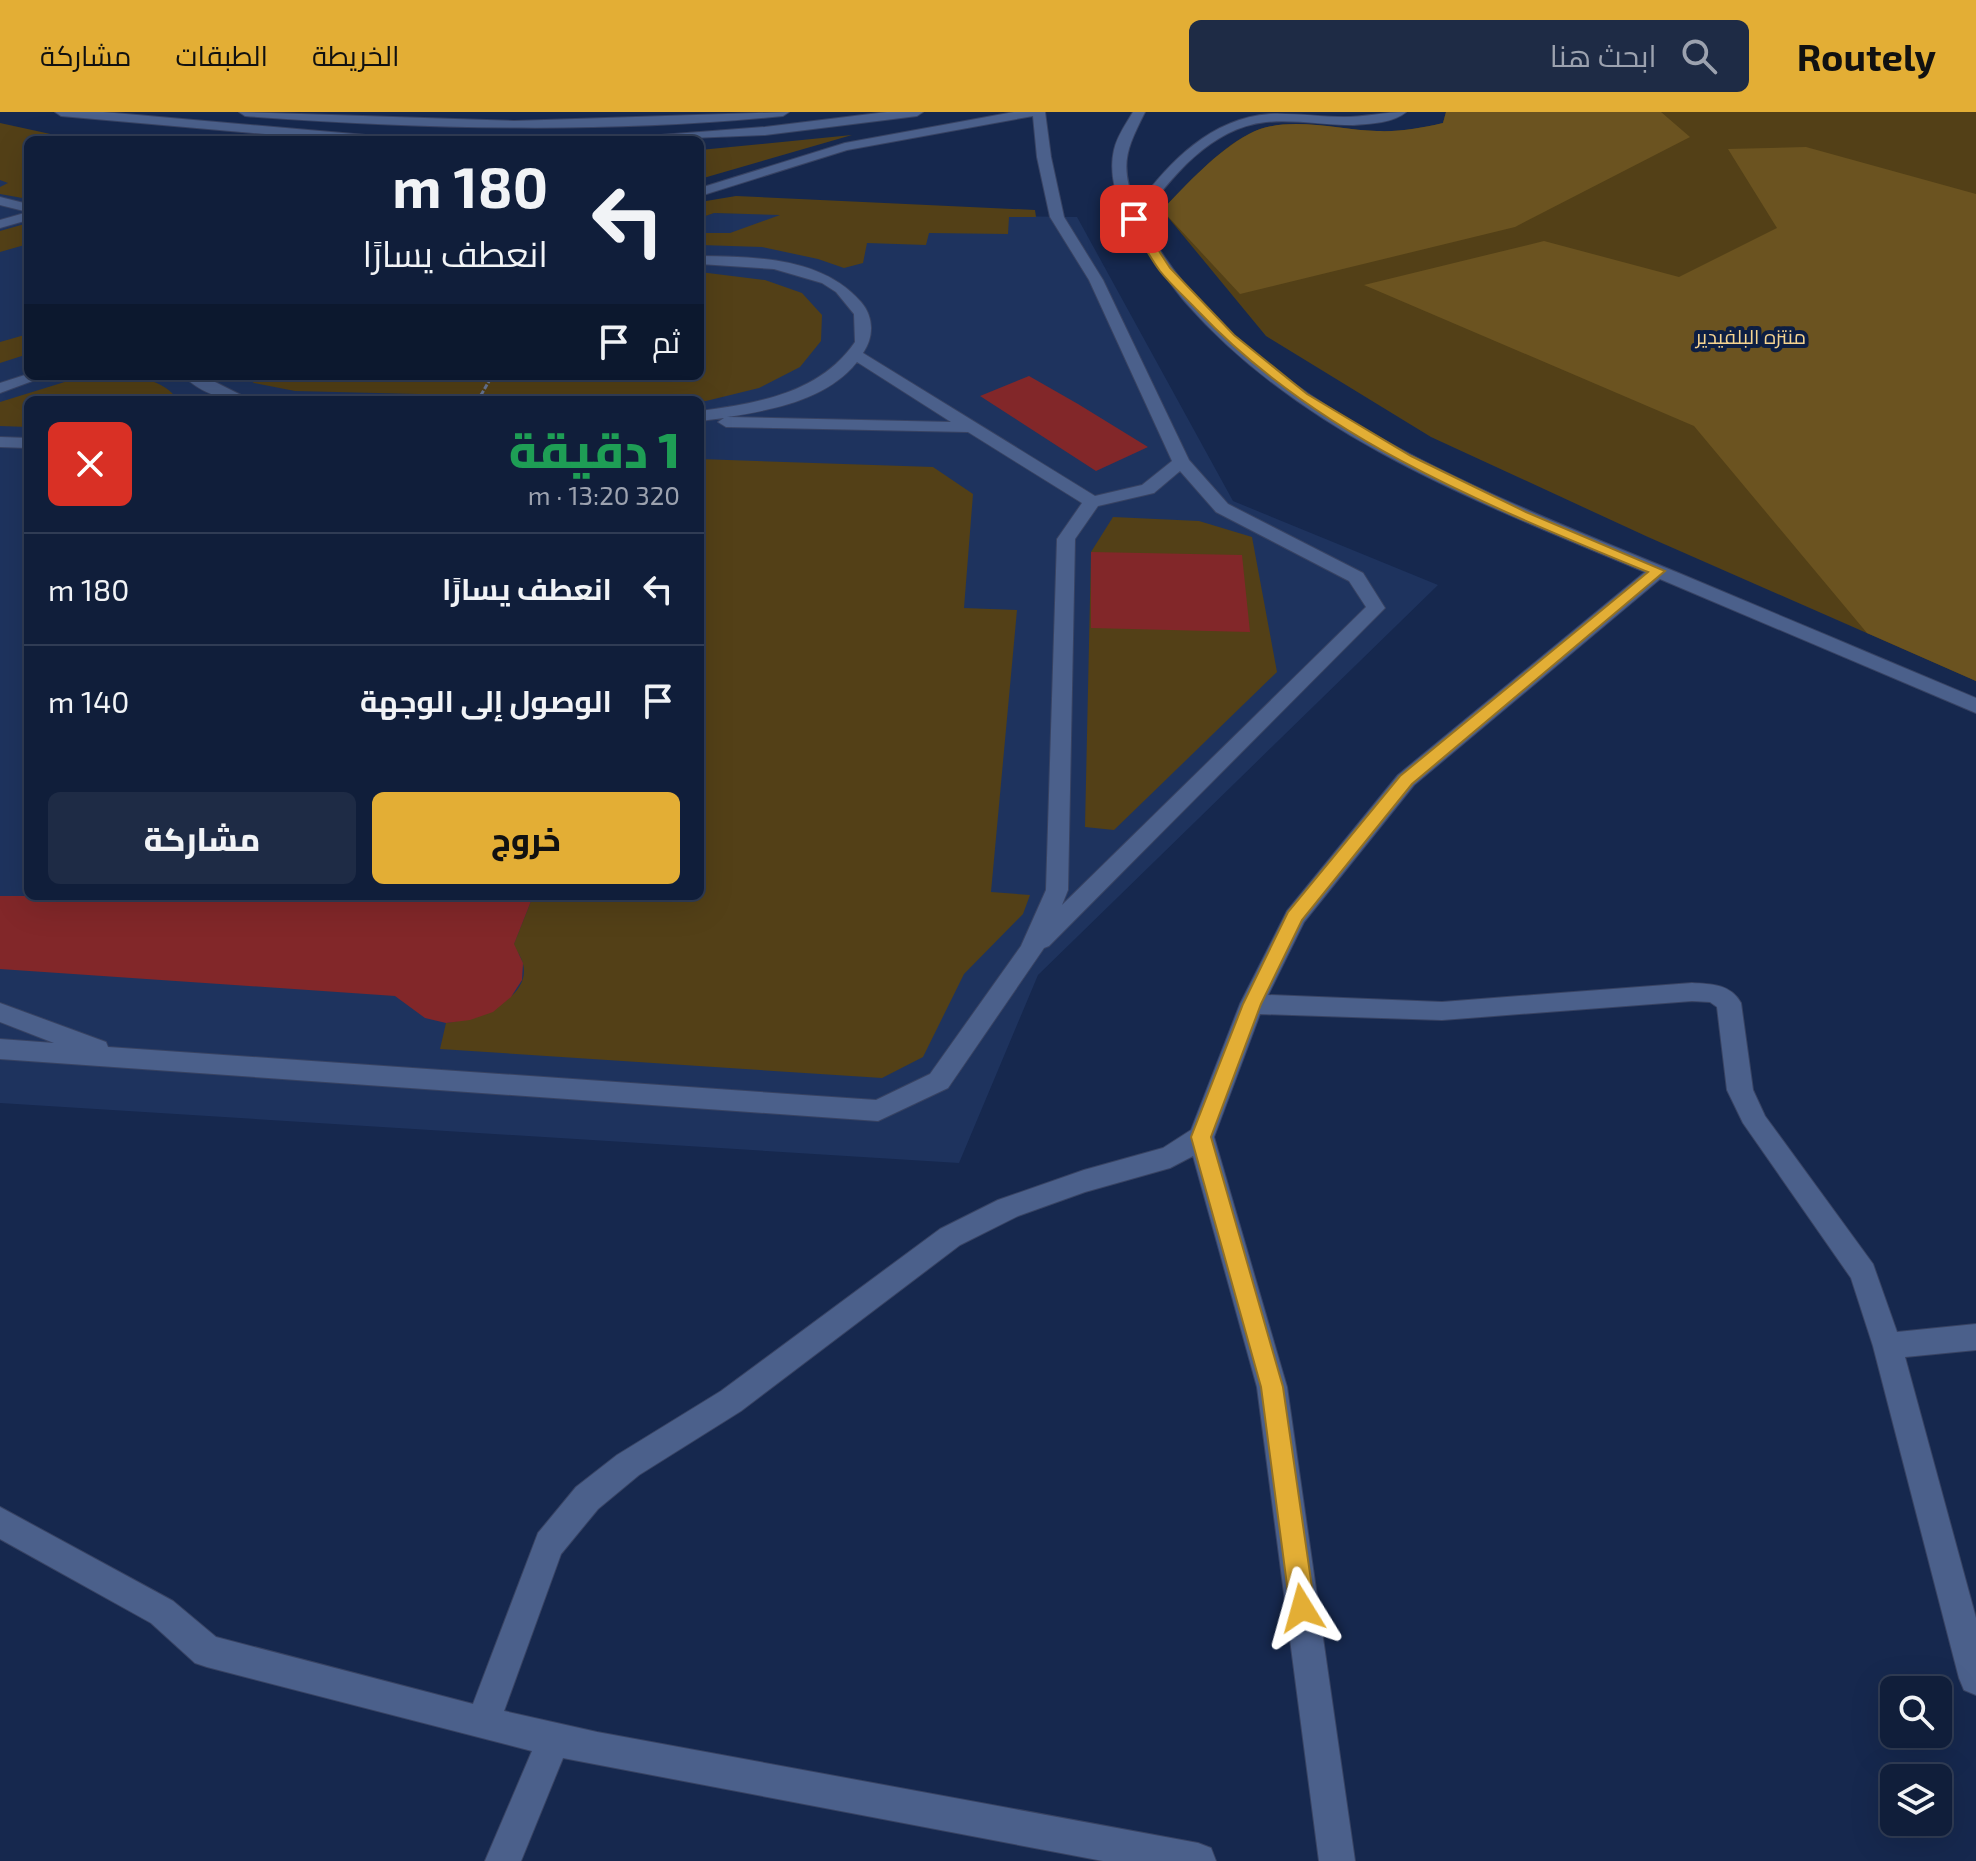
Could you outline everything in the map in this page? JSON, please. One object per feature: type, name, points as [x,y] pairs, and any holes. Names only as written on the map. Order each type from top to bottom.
[{"type":"street","points":[[61,112],[176,125],[323,136]]},
{"type":"street","points":[[245,112],[442,124],[543,125],[649,123],[783,112]]},
{"type":"street","points":[[700,136],[917,112]]},
{"type":"street","points":[[0,1049],[878,1111],[939,1081],[1031,950],[1376,608],[1356,577],[1222,508],[1181,462],[1096,280],[1057,217],[1036,112],[845,147],[704,191]]},
{"type":"street","points":[[1139,112],[1120,150],[1122,186],[1134,219],[1165,270],[1230,338],[1303,396],[1406,459],[1522,515],[1976,706]]},
{"type":"street","points":[[1134,219],[1160,182],[1185,157],[1234,124],[1283,117],[1361,121],[1400,112]]},
{"type":"street","points":[[176,125],[179,136]]},
{"type":"street","points":[[243,130],[254,136]]},
{"type":"street","points":[[0,201],[24,207]]},
{"type":"street","points":[[0,224],[24,217]]},
{"type":"street","points":[[704,260],[745,261],[798,270],[839,288],[862,313],[863,342],[839,372],[794,397],[704,417]]},
{"type":"street","points":[[854,354],[1092,502]]},
{"type":"street","points":[[0,388],[25,380]]},
{"type":"street","points":[[199,380],[232,396]]},
{"type":"street","points":[[704,418],[972,427]]},
{"type":"street","points":[[0,442],[24,443]]},
{"type":"street","points":[[1031,950],[1057,890],[1066,539],[1092,502],[1148,489],[1181,462]]},
{"type":"street","points":[[483,1723],[549,1544],[597,1490],[628,1465],[731,1401],[950,1237],[1008,1208],[1084,1181],[1170,1157],[1201,1137],[1252,1004],[1295,917],[1406,780],[1658,571]]},
{"type":"street","points":[[1252,1004],[1442,1011],[1715,993],[1729,1003],[1740,1090],[1751,1112],[1863,1273],[1887,1346],[1976,1678]]},
{"type":"street","points":[[0,1012],[121,1059]]},
{"type":"street","points":[[1201,1137],[1272,1387],[1337,1861]]},
{"type":"street","points":[[1887,1346],[1976,1337]]},
{"type":"street","points":[[0,1522],[162,1612],[207,1651],[554,1739],[1198,1861]]},
{"type":"street","points":[[503,1861],[554,1739]]},
{"type":"shaded area","points":[[0,146],[24,151],[24,380],[704,380],[704,216],[713,213],[1077,217],[1233,501],[1438,585],[1038,975],[959,1163],[0,1103]]},
{"type":"green space","name":"منتزه البلفيدير","points":[[1446,112],[1976,112],[1976,681],[1648,537],[1431,437],[1266,336],[1162,210],[1225,149],[1264,128],[1296,124],[1377,131],[1402,130],[1443,123]]},
{"type":"green space","points":[[1446,112],[1661,112],[1690,137],[1515,227],[1240,294],[1162,210],[1225,150],[1263,128],[1295,124],[1402,130],[1443,123]]},
{"type":"green space","points":[[0,123],[60,136],[24,136],[24,198],[0,194],[0,187],[8,183],[0,180]]},
{"type":"green space","points":[[852,135],[704,178],[704,150]]},
{"type":"green space","points":[[1806,147],[1976,194],[1976,681],[1867,633],[1694,426],[1364,285],[1544,241],[1679,277],[1777,228],[1728,149]]},
{"type":"green space","points":[[736,196],[1035,210],[1036,217],[1009,217],[1008,234],[929,233],[926,245],[867,243],[863,263],[844,268],[762,247],[704,245],[704,233],[730,233],[780,215],[714,213],[704,217],[704,201]]},
{"type":"green space","points":[[24,224],[24,245],[0,252],[0,231]]},
{"type":"green space","points":[[704,272],[765,280],[802,293],[822,315],[821,341],[800,367],[759,388],[706,401],[704,396],[500,396],[295,391],[249,380],[704,380]]},
{"type":"green space","points":[[24,335],[24,355],[0,363],[0,342]]},
{"type":"green space","points":[[71,380],[148,380],[174,396],[24,396],[24,427],[0,426],[0,402]]},
{"type":"green space","points":[[704,459],[933,467],[973,494],[964,608],[1017,610],[991,892],[1030,895],[1023,914],[964,974],[923,1057],[882,1078],[440,1049],[446,1023],[493,1009],[518,989],[523,976],[522,962],[513,946],[531,900],[704,900]]},
{"type":"green space","points":[[1113,517],[1199,521],[1252,537],[1277,672],[1114,830],[1085,827],[1091,552]]},
{"type":"building","points":[[1029,376],[1148,447],[1096,471],[980,396]]},
{"type":"building","points":[[1091,552],[1242,555],[1250,632],[1091,628]]},
{"type":"building","points":[[0,896],[24,896],[24,900],[531,900],[514,944],[523,963],[522,980],[511,997],[493,1012],[470,1020],[446,1023],[425,1018],[395,996],[0,969]]},
{"type":"route","points":[[1134,219],[1165,270],[1230,338],[1303,396],[1406,459],[1522,515],[1658,571],[1406,780],[1295,917],[1252,1004],[1201,1137],[1272,1387],[1302,1608]]}]
